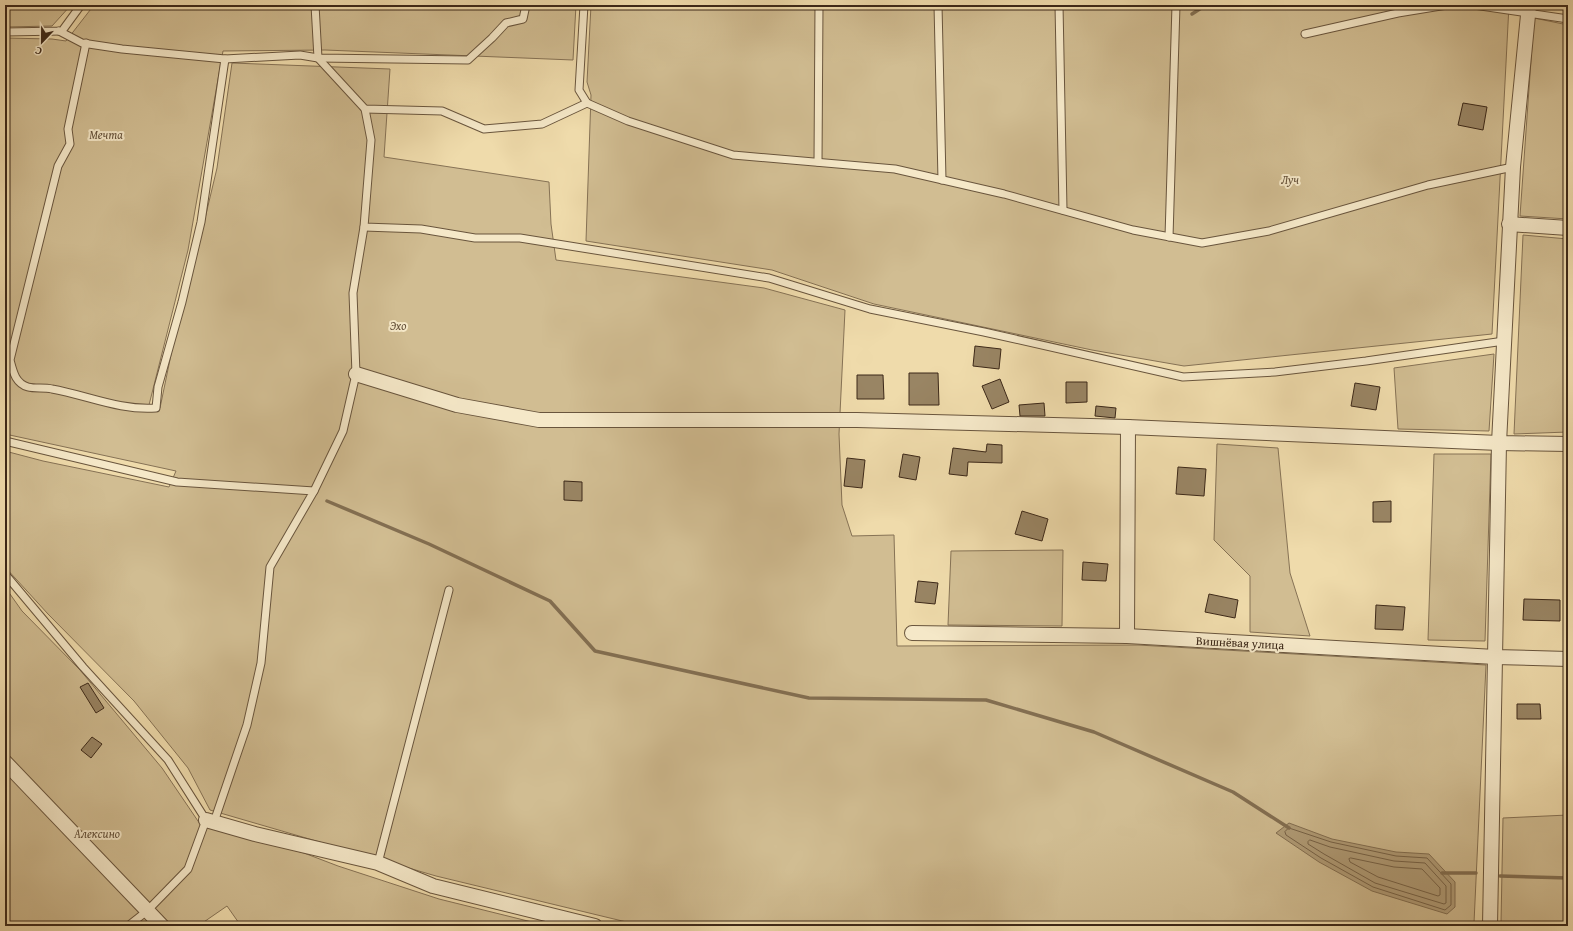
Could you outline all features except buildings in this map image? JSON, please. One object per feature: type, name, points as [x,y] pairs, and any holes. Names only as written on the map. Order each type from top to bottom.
[{"type":"street","points":[[1490,926],[1499,443],[1509,224],[1513,167],[1529,9]]},
{"type":"street","points":[[1509,224],[1568,228]]},
{"type":"street","points":[[356,374],[457,405],[539,420],[857,420],[1128,427],[1499,443],[1568,444]]},
{"type":"street","points":[[1127,636],[1128,427]]},
{"type":"street","name":"Вишнёвая улица","points":[[912,633],[1127,636],[1495,658],[1568,659]]},
{"type":"street","points":[[5,762],[162,926]]},
{"type":"street","points":[[210,821],[255,834],[378,863],[434,886],[596,926]]},
{"type":"lane","points":[[5,32],[62,31],[81,5]]},
{"type":"lane","points":[[128,926],[147,911],[188,869],[210,821],[247,725],[261,663],[270,567],[314,491],[343,431],[356,374],[353,293],[364,227],[370,140],[365,109],[318,58],[316,5]]},
{"type":"lane","points":[[59,31],[86,43],[122,49],[225,59],[300,55],[318,58],[468,60],[506,23],[523,19],[526,5]]},
{"type":"lane","points":[[584,5],[580,90],[587,103],[628,121],[733,155],[895,169],[1004,194],[1134,230],[1202,244],[1269,231],[1428,185],[1513,167]]},
{"type":"lane","points":[[818,162],[819,5]]},
{"type":"lane","points":[[938,5],[942,180]]},
{"type":"lane","points":[[1059,5],[1063,210]]},
{"type":"lane","points":[[1169,237],[1176,5]]},
{"type":"lane","points":[[1304,34],[1398,13],[1447,5]]},
{"type":"lane","points":[[1474,5],[1529,9],[1568,19]]},
{"type":"lane","points":[[86,43],[68,129],[70,144],[58,166],[10,360],[14,377],[27,387],[52,388],[114,404],[145,409],[156,408],[158,387],[182,302],[201,222],[225,59]]},
{"type":"lane","points":[[365,109],[442,111],[484,129],[542,124],[587,103]]},
{"type":"lane","points":[[364,227],[421,228],[475,238],[520,238],[769,278],[870,309],[984,332],[1183,377],[1275,372],[1366,361],[1504,341]]},
{"type":"lane","points":[[5,441],[177,482],[314,491]]},
{"type":"lane","points":[[5,574],[83,667],[168,760],[210,821]]},
{"type":"lane","points":[[378,863],[449,590]]},
{"type":"green space","points":[[5,5],[71,5],[52,26],[5,27]]},
{"type":"green space","points":[[94,5],[576,5],[573,60],[325,50],[223,51],[188,250],[149,405],[160,408],[173,345],[217,168],[232,63],[390,69],[384,157],[549,182],[551,224],[556,260],[764,288],[845,310],[839,434],[842,505],[852,536],[894,535],[897,646],[1138,645],[1486,665],[1474,923],[1458,922],[1457,926],[643,926],[436,876],[210,810],[188,768],[134,701],[48,614],[5,567],[5,451],[43,461],[169,487],[176,471],[5,434],[5,38],[52,39],[66,41]]},
{"type":"green space","name":"Луч","points":[[591,5],[1509,5],[1492,334],[1184,366],[1092,350],[874,304],[772,270],[586,241],[591,95],[587,82]]},
{"type":"green space","points":[[1534,18],[1568,25],[1568,219],[1520,216]]},
{"type":"green space","points":[[1523,235],[1568,239],[1568,432],[1514,434]]},
{"type":"green space","points":[[1494,354],[1489,431],[1398,429],[1394,368]]},
{"type":"green space","points":[[1217,444],[1278,448],[1290,573],[1310,636],[1250,632],[1250,576],[1214,540]]},
{"type":"green space","points":[[1434,454],[1491,454],[1485,641],[1428,640]]},
{"type":"green space","points":[[1063,550],[1062,626],[948,625],[951,551]]},
{"type":"green space","name":"Алексино","points":[[5,587],[22,611],[80,670],[162,768],[200,824],[304,853],[338,866],[439,899],[548,926],[241,926],[227,906],[198,926],[5,926]]},
{"type":"green space","points":[[1568,815],[1568,925],[1501,923],[1503,818]]},
{"type":"water","points":[[1289,823],[1332,839],[1396,852],[1429,854],[1455,882],[1455,907],[1447,914],[1372,891],[1319,862],[1276,833]]},
{"type":"waterway","points":[[1192,14],[1206,5]]},
{"type":"waterway","points":[[327,501],[429,544],[550,601],[595,651],[809,698],[986,700],[1094,732],[1233,792],[1289,828]]},
{"type":"waterway","points":[[1442,873],[1476,873]]},
{"type":"waterway","points":[[1500,876],[1568,878]]},
{"type":"park label","name":"Мечта","points":[[106,135]]},
{"type":"park label","name":"Эхо","points":[[398,326]]}]
